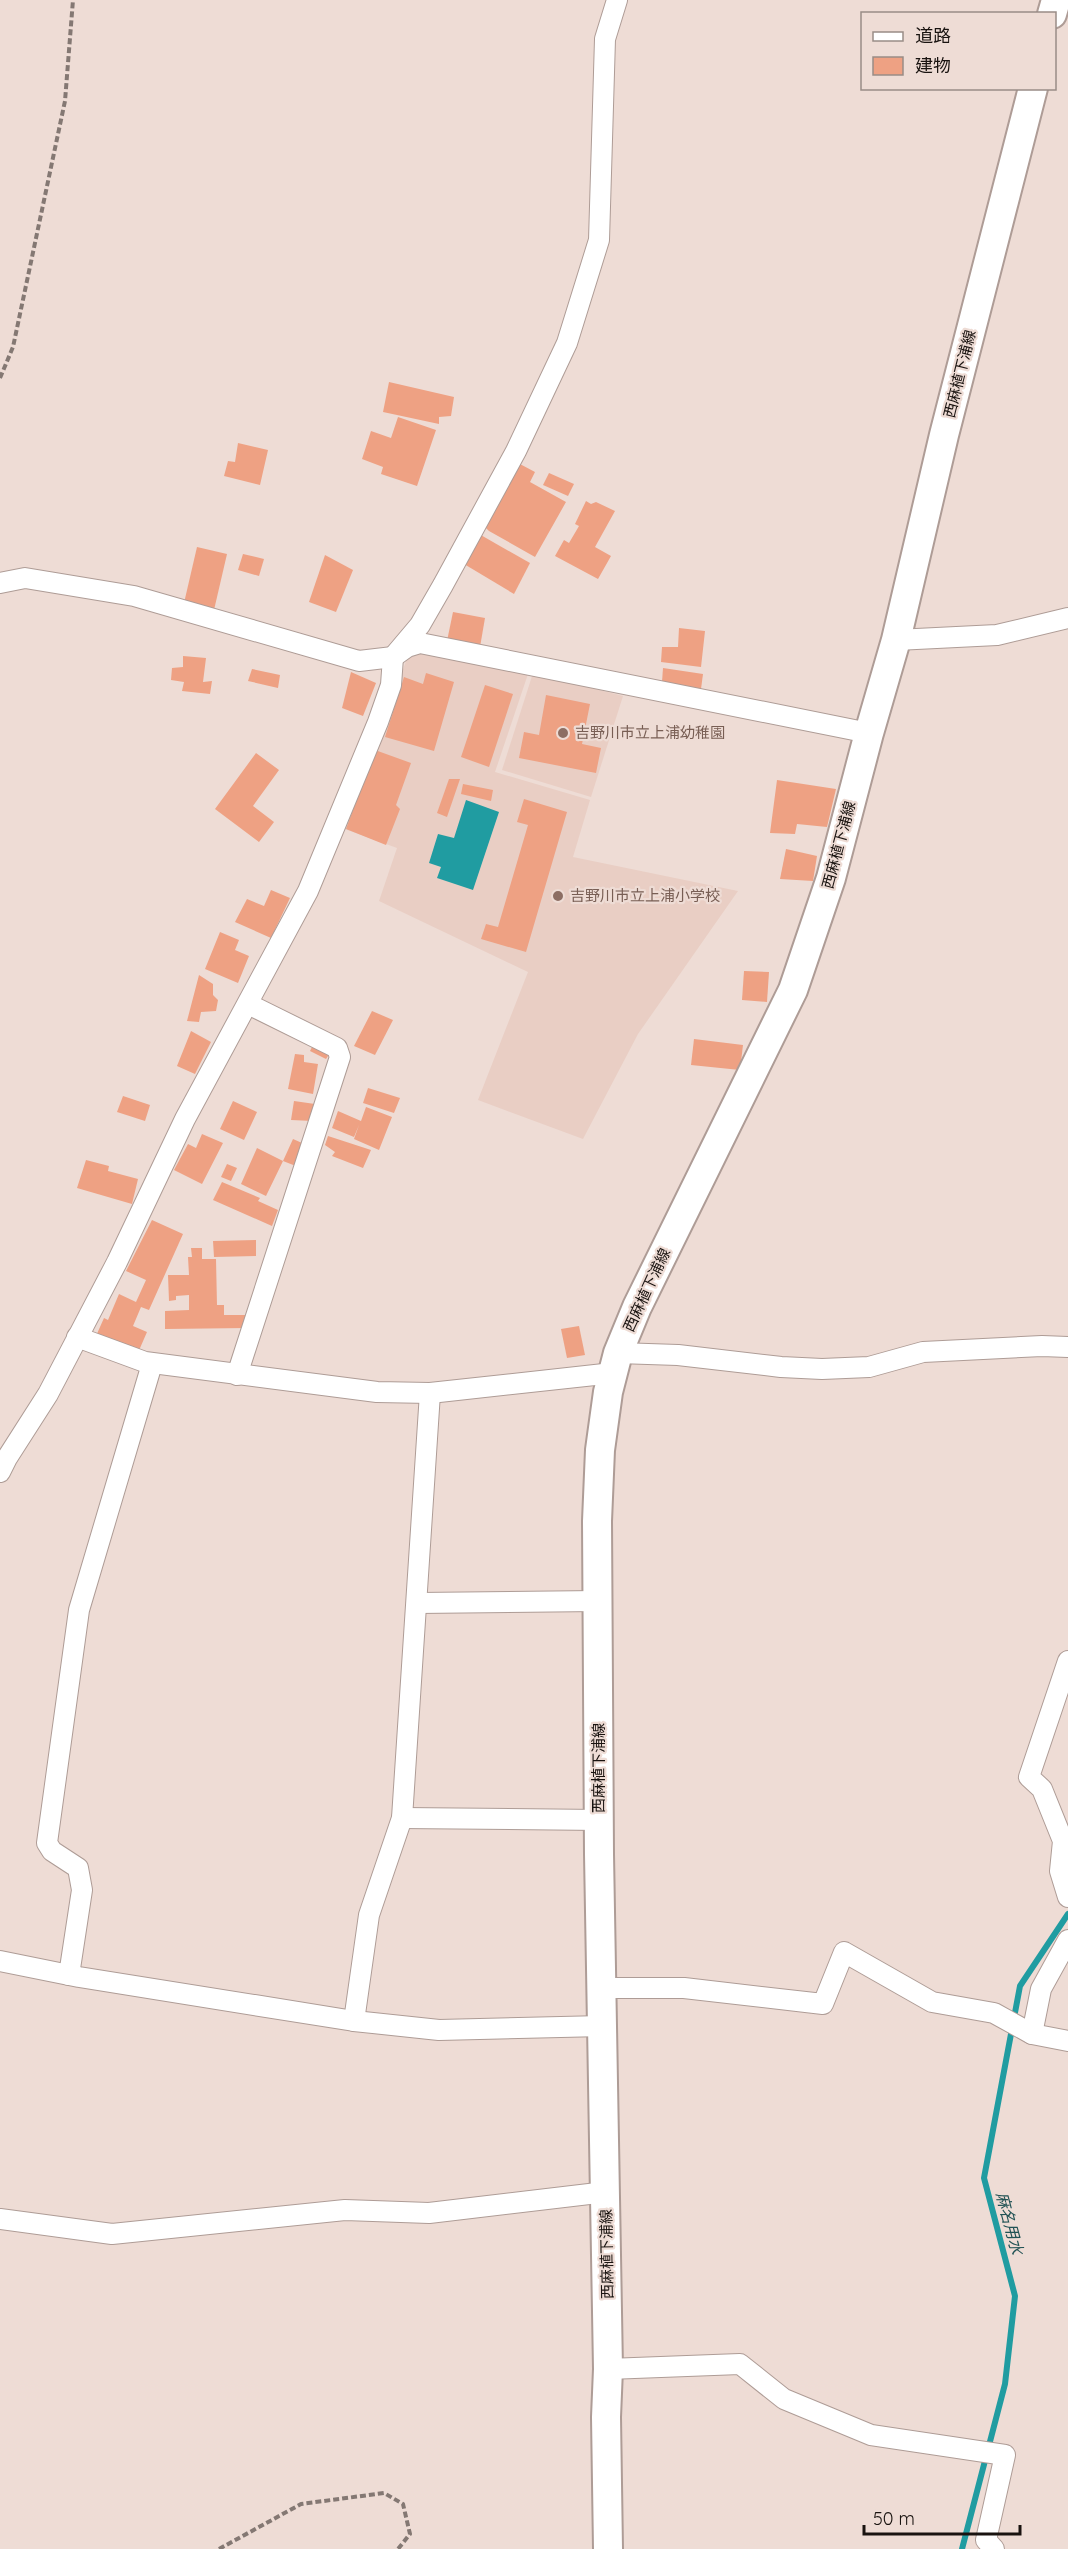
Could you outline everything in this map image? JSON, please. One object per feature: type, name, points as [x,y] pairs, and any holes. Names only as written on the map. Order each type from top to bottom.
[{"type":"main road","name":"西麻植下浦線","points":[[608,2549],[606,2416],[608,2369],[599,1820],[597,1521],[600,1450],[615,1363],[642,1296],[793,990],[831,878],[896,640],[947,424],[1032,90]]},
{"type":"street","points":[[2,1462],[48,1394],[117,1262],[185,1119],[308,891],[345,805],[391,685],[393,657],[420,625],[443,585],[516,451],[567,343],[599,240],[605,39],[617,0]]},
{"type":"street","points":[[0,583],[25,578],[134,596],[359,661],[393,657],[407,647],[420,644],[869,733]]},
{"type":"street","points":[[896,640],[997,635],[1068,618]]},
{"type":"street","points":[[237,1375],[340,1057],[337,1048],[248,1004]]},
{"type":"street","points":[[77,1337],[152,1364],[377,1392],[430,1393],[678,1355],[781,1367],[822,1369],[869,1367],[923,1352],[1042,1346],[1068,1347]]},
{"type":"street","points":[[69,1975],[82,1890],[78,1868],[52,1851],[47,1843],[78,1610],[152,1364]]},
{"type":"street","points":[[354,2021],[369,1915],[402,1818],[418,1603],[430,1393]]},
{"type":"street","points":[[418,1603],[598,1601]]},
{"type":"street","points":[[1067,1896],[1060,1871],[1063,1841],[1042,1789],[1029,1777],[1068,1662]]},
{"type":"street","points":[[402,1818],[599,1820]]},
{"type":"street","points":[[1032,2034],[1041,1989],[1068,1940]]},
{"type":"street","points":[[602,1988],[684,1988],[823,2004],[844,1953],[932,2002],[994,2013],[1032,2034],[1068,2041]]},
{"type":"street","points":[[0,1961],[69,1975],[354,2021],[439,2030],[603,2026]]},
{"type":"street","points":[[0,2219],[112,2234],[345,2210],[429,2213],[606,2192]]},
{"type":"street","points":[[608,2369],[740,2364],[784,2399],[871,2435],[1005,2455],[986,2540],[994,2549]]},
{"type":"path","points":[[0,378],[13,347],[65,101],[73,0]]},
{"type":"path","points":[[219,2549],[301,2504],[384,2493],[403,2504],[410,2534],[398,2549]]},
{"type":"shaded area","name":"吉野川市立上浦小学校","points":[[410,651],[528,674],[495,772],[590,800],[573,857],[738,891],[638,1034],[583,1139],[478,1100],[528,972],[379,901],[397,848],[342,828]]},
{"type":"shaded area","name":"吉野川市立上浦幼稚園","points":[[533,673],[623,696],[591,797],[502,770]]},
{"type":"water","points":[[466,800],[499,812],[473,890],[437,878],[441,867],[429,863],[438,834],[454,838]]},
{"type":"building","points":[[389,382],[454,397],[451,416],[439,417],[439,424],[383,412]]},
{"type":"building","points":[[398,417],[436,430],[417,486],[381,474],[383,467],[362,459],[371,431],[391,438]]},
{"type":"building","points":[[238,443],[268,450],[260,485],[224,476],[228,461],[235,462]]},
{"type":"building","points":[[518,463],[535,472],[530,482],[566,502],[535,557],[484,526]]},
{"type":"building","points":[[549,473],[574,484],[568,496],[543,485]]},
{"type":"building","points":[[586,501],[591,504],[596,502],[615,511],[595,547],[611,556],[598,579],[555,556],[564,540],[569,543],[579,526],[575,524]]},
{"type":"building","points":[[479,534],[530,563],[514,594],[464,564]]},
{"type":"building","points":[[197,547],[227,554],[214,610],[184,603]]},
{"type":"building","points":[[243,554],[264,559],[259,576],[238,570]]},
{"type":"building","points":[[325,555],[353,570],[336,612],[309,602]]},
{"type":"building","points":[[453,612],[485,618],[480,647],[447,641]]},
{"type":"building","points":[[679,628],[705,631],[701,667],[661,662],[662,647],[678,647]]},
{"type":"building","points":[[183,656],[206,658],[203,682],[212,681],[210,694],[182,691],[184,682],[171,680],[172,668],[183,667]]},
{"type":"building","points":[[663,668],[703,674],[701,689],[662,682]]},
{"type":"building","points":[[252,669],[280,675],[278,688],[248,681]]},
{"type":"building","points":[[351,672],[376,683],[363,716],[342,708]]},
{"type":"building","points":[[426,673],[454,682],[434,751],[385,737],[404,677],[423,684]]},
{"type":"building","points":[[485,685],[513,694],[489,767],[461,757]]},
{"type":"building","points":[[546,695],[590,704],[582,744],[601,748],[596,773],[519,758],[524,732],[539,735]]},
{"type":"building","points":[[375,750],[411,763],[396,805],[400,809],[386,845],[346,829]]},
{"type":"building","points":[[256,753],[279,770],[253,806],[274,822],[259,842],[215,809]]},
{"type":"building","points":[[449,779],[460,779],[447,817],[437,813]]},
{"type":"building","points":[[777,780],[836,789],[827,827],[797,824],[795,834],[770,833]]},
{"type":"building","points":[[463,784],[493,790],[491,801],[461,794]]},
{"type":"building","points":[[524,799],[567,812],[526,952],[481,939],[486,924],[498,927],[528,825],[517,822]]},
{"type":"building","points":[[786,849],[817,856],[813,881],[780,879]]},
{"type":"building","points":[[271,890],[290,898],[271,938],[235,922],[247,899],[264,906]]},
{"type":"building","points":[[220,932],[239,940],[235,950],[249,956],[238,983],[205,969]]},
{"type":"building","points":[[744,971],[769,972],[767,1002],[742,1000]]},
{"type":"building","points":[[199,975],[213,984],[213,995],[218,1000],[216,1011],[201,1012],[199,1022],[187,1021]]},
{"type":"building","points":[[372,1011],[393,1020],[375,1055],[354,1046]]},
{"type":"building","points":[[191,1031],[211,1042],[195,1074],[177,1066]]},
{"type":"building","points":[[694,1039],[743,1045],[740,1070],[691,1065]]},
{"type":"building","points":[[314,1043],[330,1053],[326,1059],[310,1051]]},
{"type":"building","points":[[295,1054],[304,1055],[304,1062],[318,1064],[313,1094],[288,1089]]},
{"type":"building","points":[[368,1088],[400,1098],[394,1113],[363,1103]]},
{"type":"building","points":[[123,1096],[150,1105],[145,1121],[117,1112]]},
{"type":"building","points":[[233,1101],[257,1112],[244,1140],[220,1129]]},
{"type":"building","points":[[294,1101],[315,1104],[313,1121],[291,1120]]},
{"type":"building","points":[[366,1107],[392,1117],[379,1150],[354,1139],[359,1125],[354,1137],[332,1128],[338,1111],[361,1121]]},
{"type":"building","points":[[202,1134],[223,1143],[202,1184],[174,1170],[188,1144],[196,1148]]},
{"type":"building","points":[[328,1136],[371,1150],[363,1168],[332,1156],[335,1152],[325,1145]]},
{"type":"building","points":[[293,1139],[311,1147],[301,1168],[283,1161]]},
{"type":"building","points":[[257,1148],[283,1161],[266,1196],[241,1184]]},
{"type":"building","points":[[86,1160],[109,1166],[108,1171],[138,1179],[132,1204],[77,1188]]},
{"type":"building","points":[[227,1164],[237,1168],[231,1181],[221,1177]]},
{"type":"building","points":[[222,1182],[260,1198],[258,1201],[278,1210],[272,1226],[213,1200]]},
{"type":"building","points":[[152,1220],[183,1234],[149,1310],[141,1307],[133,1326],[147,1332],[137,1355],[96,1336],[104,1318],[108,1320],[119,1294],[136,1302],[146,1280],[126,1271]]},
{"type":"building","points":[[256,1240],[256,1256],[214,1257],[213,1241]]},
{"type":"building","points":[[191,1248],[202,1248],[202,1259],[216,1259],[217,1305],[224,1305],[224,1315],[247,1315],[247,1328],[165,1329],[165,1311],[189,1310],[189,1295],[176,1296],[176,1300],[169,1301],[168,1275],[189,1275],[188,1257],[192,1257]]},
{"type":"building","points":[[579,1326],[585,1355],[567,1358],[561,1329]]},
{"type":"waterway","name":"麻名用水","points":[[962,2549],[1005,2384],[1015,2296],[984,2178],[1020,1986],[1068,1914]]},
{"type":"place","name":"吉野川市立上浦幼稚園","points":[[563,733]]},
{"type":"place","name":"吉野川市立上浦小学校","points":[[558,896]]}]
